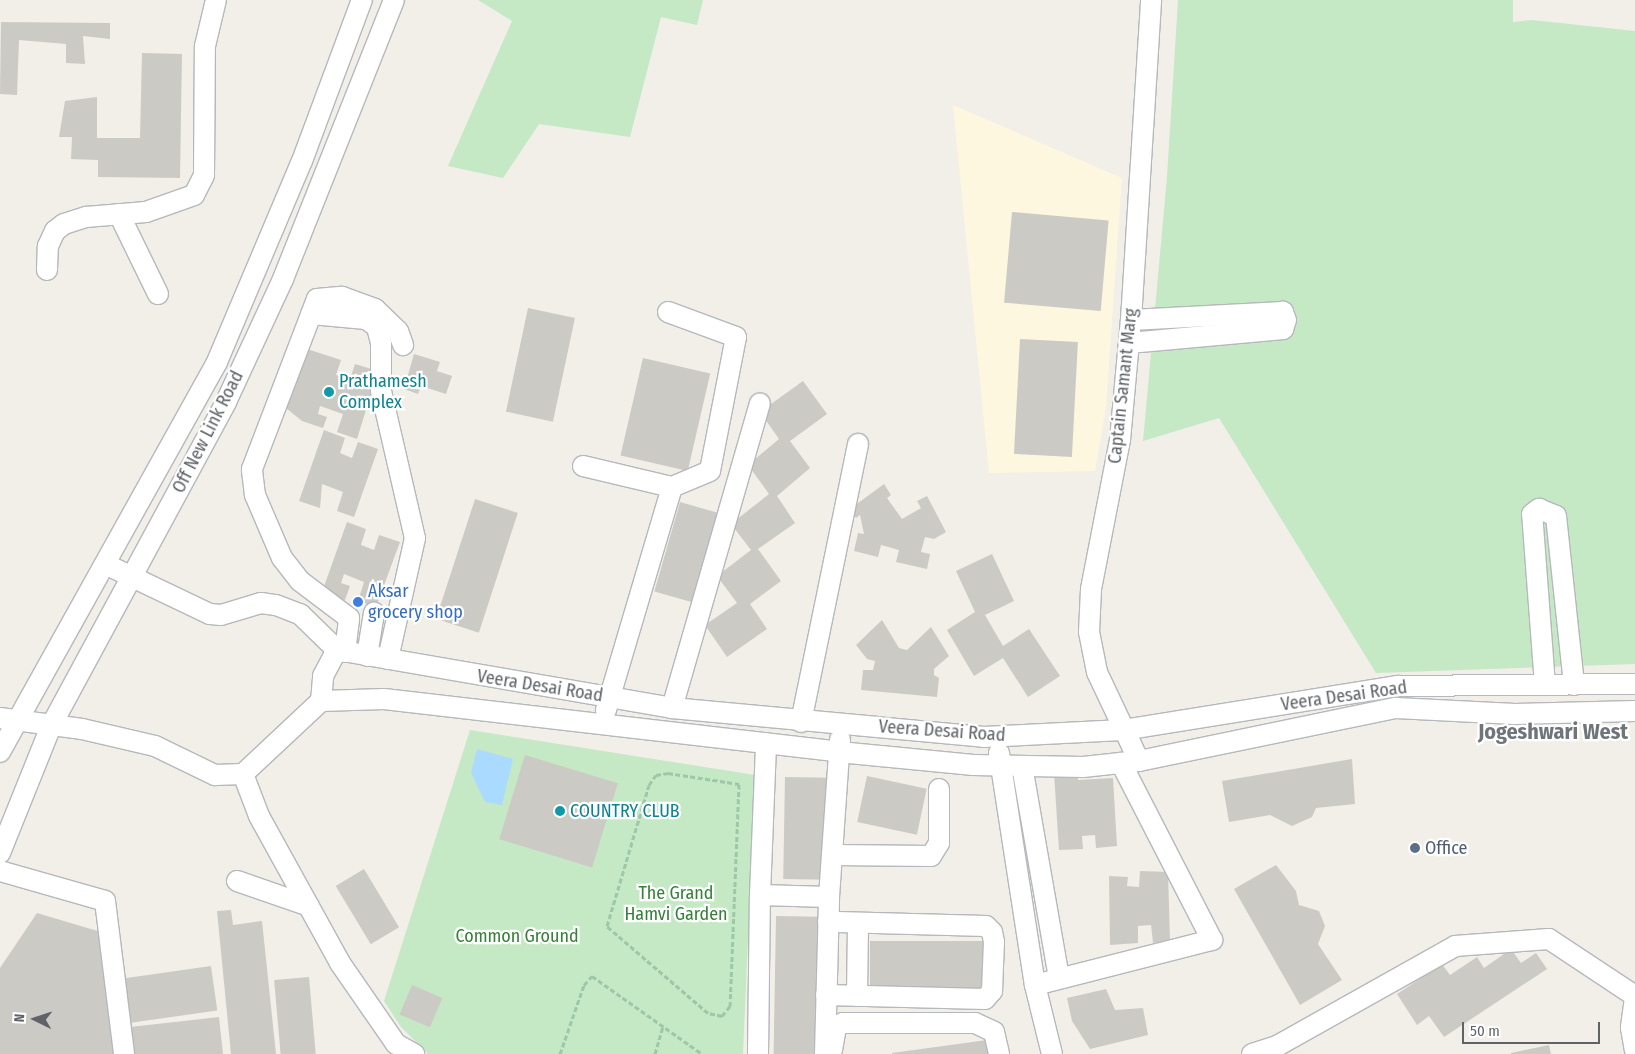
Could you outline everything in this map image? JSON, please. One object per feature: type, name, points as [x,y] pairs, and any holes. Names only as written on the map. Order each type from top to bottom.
[{"type":"street","points":[[47,270],[48,246],[55,231],[86,217],[146,212],[194,195],[204,175],[205,46],[216,0]]},
{"type":"street","name":"Off New Link Road","points":[[0,752],[8,719],[105,564],[217,362],[302,161],[362,0]]},
{"type":"street","name":"Off New Link Road","points":[[0,853],[51,726],[226,402],[283,279],[394,0]]},
{"type":"street","name":"Captain Samant Marg","points":[[1059,978],[1212,940],[1130,762],[1123,730],[1097,672],[1089,632],[1092,588],[1120,440],[1131,320],[1150,0]]},
{"type":"street","points":[[119,214],[158,294]]},
{"type":"street","points":[[321,701],[321,682],[341,651],[349,618],[290,570],[261,513],[251,483],[255,456],[317,299],[324,295],[359,302],[389,320],[403,345]]},
{"type":"street","points":[[583,466],[672,487],[710,471],[736,337],[668,312]]},
{"type":"street","points":[[1128,342],[1283,329],[1286,320],[1283,312],[1131,320]]},
{"type":"street","points":[[311,314],[366,320],[377,327],[381,343],[381,391],[415,538],[388,659]]},
{"type":"street","points":[[672,708],[760,403]]},
{"type":"street","points":[[801,722],[858,444]]},
{"type":"street","points":[[604,725],[607,697],[672,487]]},
{"type":"street","points":[[1545,685],[1532,514],[1539,509],[1556,516],[1574,685]]},
{"type":"street","points":[[105,564],[210,614],[221,615],[261,603],[276,605],[300,614],[341,651]]},
{"type":"street","points":[[368,656],[374,613]]},
{"type":"street","name":"Veera Desai Road","points":[[341,651],[672,708],[801,722],[999,736],[1123,730],[1379,689],[1635,684]]},
{"type":"street","points":[[1379,689],[1384,710]]},
{"type":"street","points":[[8,719],[51,726],[82,728],[155,746],[215,775],[243,774],[321,701],[384,699],[839,752],[999,765],[1083,767],[1130,762],[1384,710],[1635,711]]},
{"type":"street","points":[[825,1054],[829,898],[841,724]]},
{"type":"street","points":[[999,736],[999,765],[1035,984],[1052,1054]]},
{"type":"street","points":[[758,1054],[760,895],[766,743]]},
{"type":"street","points":[[1022,766],[1059,978],[1035,984]]},
{"type":"street","points":[[243,774],[259,816],[340,963],[394,1049],[414,1054]]},
{"type":"street","points":[[832,855],[931,856],[939,843],[939,789]]},
{"type":"street","points":[[0,871],[105,901],[124,1054]]},
{"type":"street","points":[[237,881],[309,906]]},
{"type":"street","points":[[760,895],[829,898]]},
{"type":"street","points":[[826,995],[984,999],[992,990],[994,942],[992,932],[986,926],[828,922]]},
{"type":"street","points":[[857,996],[858,923]]},
{"type":"street","points":[[1253,1054],[1277,1046],[1454,946],[1548,939],[1635,997],[1631,1028],[1635,1050]]},
{"type":"street","points":[[832,1054],[833,1035],[843,1023],[975,1023],[994,1032],[998,1054]]},
{"type":"path","points":[[656,775],[739,784],[730,1006],[722,1016],[708,1013],[607,926],[656,775]]},
{"type":"path","points":[[560,1054],[584,985],[592,976],[702,1054]]},
{"type":"path","points":[[655,1054],[663,1025]]},
{"type":"shaded area","points":[[953,105],[1122,178],[1106,407],[1095,471],[989,473]]},
{"type":"green space","points":[[478,0],[703,0],[697,25],[661,17],[630,137],[539,124],[503,178],[448,166],[512,21]]},
{"type":"green space","points":[[1178,0],[1513,0],[1513,22],[1532,20],[1635,31],[1635,664],[1376,673],[1219,418],[1143,441],[1167,177]]},
{"type":"green space","points":[[470,730],[755,775],[743,1054],[428,1054],[401,1027],[384,1001]]},
{"type":"water","points":[[477,749],[513,759],[502,805],[485,802],[471,773]]},
{"type":"building","points":[[1,22],[110,23],[110,39],[83,36],[85,64],[66,63],[66,44],[19,40],[17,95],[0,94]]},
{"type":"building","points":[[142,53],[182,54],[180,178],[98,177],[98,160],[71,159],[72,137],[59,137],[65,101],[97,97],[97,138],[140,138]]},
{"type":"building","points":[[1012,212],[1109,220],[1101,311],[1004,303]]},
{"type":"building","points":[[528,308],[575,318],[553,422],[506,412]]},
{"type":"building","points":[[1020,339],[1078,342],[1072,457],[1014,454]]},
{"type":"building","name":"Prathamesh Complex","points":[[304,348],[341,360],[336,375],[350,379],[355,364],[378,371],[357,439],[337,432],[343,414],[320,406],[318,414],[327,417],[323,428],[302,421],[281,404]]},
{"type":"building","points":[[414,354],[440,362],[437,371],[452,376],[446,394],[421,386],[418,394],[404,389]]},
{"type":"building","points":[[643,358],[710,374],[688,471],[621,455]]},
{"type":"building","points":[[803,381],[827,414],[790,441],[810,468],[777,496],[795,523],[758,549],[781,581],[750,604],[767,629],[727,657],[705,625],[737,603],[717,576],[751,550],[731,524],[769,494],[748,465],[779,439],[760,412]]},
{"type":"building","points":[[324,430],[345,438],[340,453],[352,458],[358,442],[378,449],[354,517],[337,511],[343,492],[322,484],[320,508],[299,501]]},
{"type":"building","points":[[884,484],[891,495],[887,498],[902,519],[921,508],[917,501],[927,496],[946,532],[934,539],[925,537],[921,552],[930,554],[927,569],[896,562],[899,550],[881,545],[878,557],[854,551],[858,533],[864,534],[860,515],[856,518],[850,509]]},
{"type":"building","points":[[475,499],[518,513],[479,633],[436,619]]},
{"type":"building","points":[[680,502],[721,514],[696,603],[654,591]]},
{"type":"building","points":[[347,522],[366,529],[361,545],[374,550],[379,535],[400,542],[376,607],[358,601],[364,582],[344,574],[341,583],[350,586],[345,600],[322,592]]},
{"type":"building","points":[[992,554],[1014,601],[985,615],[1003,646],[1029,629],[1060,676],[1028,697],[1003,658],[974,676],[947,630],[975,612],[956,571]]},
{"type":"building","points":[[882,620],[899,648],[907,650],[931,627],[949,656],[934,669],[934,675],[939,678],[937,697],[861,690],[863,670],[873,670],[875,661],[867,659],[856,645]]},
{"type":"building","name":"COUNTRY CLUB","points":[[525,755],[618,783],[592,868],[499,839]]},
{"type":"building","points":[[1352,759],[1355,804],[1316,808],[1312,817],[1292,826],[1270,815],[1229,822],[1222,781]]},
{"type":"building","points":[[1078,771],[1078,780],[1113,778],[1117,846],[1096,848],[1095,835],[1082,836],[1083,849],[1059,850],[1054,773]]},
{"type":"building","points":[[867,776],[927,789],[917,835],[857,822]]},
{"type":"building","points":[[785,777],[831,778],[829,880],[783,879]]},
{"type":"building","points":[[1276,865],[1296,891],[1299,905],[1319,911],[1325,926],[1318,944],[1342,980],[1300,1005],[1234,889]]},
{"type":"building","points":[[364,869],[399,927],[371,944],[336,886]]},
{"type":"building","points":[[1140,871],[1168,872],[1170,940],[1153,943],[1151,925],[1138,926],[1138,943],[1110,945],[1109,876],[1128,877],[1127,886],[1139,887]]},
{"type":"building","points":[[231,910],[233,925],[262,921],[276,1054],[231,1054],[217,911]]},
{"type":"building","points":[[37,913],[101,932],[115,1054],[0,1054],[0,968]]},
{"type":"building","points":[[776,916],[820,917],[818,1054],[774,1054]]},
{"type":"building","points":[[870,941],[989,941],[989,988],[870,988]]},
{"type":"building","points":[[1511,949],[1521,963],[1536,953],[1547,969],[1444,1037],[1429,1016],[1417,1025],[1397,994],[1442,964],[1450,975],[1477,957],[1484,968]]},
{"type":"building","points":[[211,966],[217,1011],[129,1023],[123,978]]},
{"type":"building","points":[[309,977],[316,1054],[281,1054],[274,980]]},
{"type":"building","points":[[412,985],[442,998],[430,1027],[399,1014]]},
{"type":"building","points":[[1106,989],[1115,1010],[1143,1008],[1148,1035],[1090,1049],[1072,1021],[1067,998]]},
{"type":"building","points":[[219,1017],[223,1054],[133,1054],[130,1027]]},
{"type":"building","points":[[987,1040],[989,1054],[892,1054],[892,1053]]},
{"type":"building","points":[[1549,1045],[1551,1054],[1511,1054],[1511,1053]]},
{"type":"place","name":"Prathamesh Complex","points":[[329,392]]},
{"type":"place","name":"Aksar grocery shop","points":[[358,602]]},
{"type":"place","name":"COUNTRY CLUB","points":[[560,811]]},
{"type":"place","name":"Office","points":[[1415,848]]},
{"type":"district","name":"Jogeshwari West","points":[[1553,732]]},
{"type":"park label","name":"The Grand Hamvi Garden","points":[[676,904]]},
{"type":"park label","name":"Common Ground","points":[[517,936]]}]
